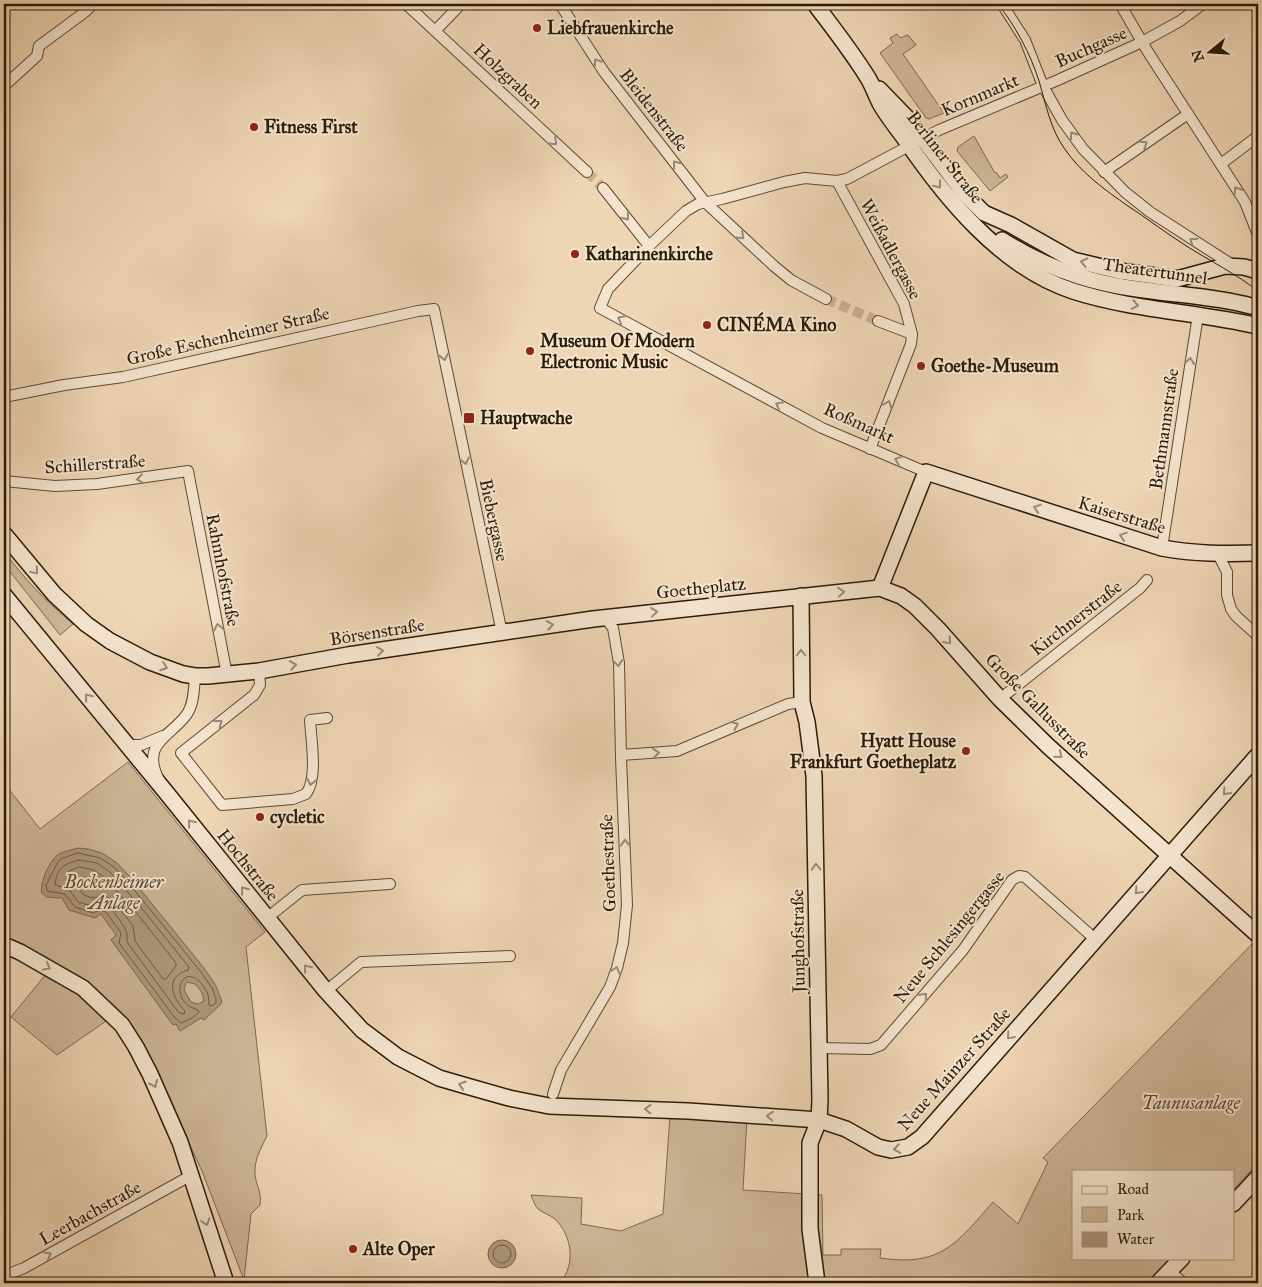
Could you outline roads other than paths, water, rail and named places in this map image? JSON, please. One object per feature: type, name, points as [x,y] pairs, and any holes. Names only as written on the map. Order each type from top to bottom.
[{"type":"main road","name":"Berliner Straße","points":[[815,4],[868,78],[882,106],[916,142],[950,200],[978,218],[1003,251],[1027,269],[1070,290],[1140,306],[1258,326]]},
{"type":"main road","name":"Berliner Straße","points":[[978,218],[1010,225],[1073,260],[1119,271],[1177,280],[1221,266],[1234,266]]},
{"type":"main road","name":"Theatertunnel","points":[[978,218],[1013,247],[1074,275],[1107,284],[1225,299],[1251,306]]},
{"type":"main road","points":[[1234,266],[1258,271]]},
{"type":"main road","points":[[801,596],[880,588],[926,472]]},
{"type":"main road","name":"Kaiserstraße","points":[[926,472],[1162,548],[1189,553],[1258,553]]},
{"type":"main road","name":"Börsenstraße","points":[[4,534],[54,594],[86,624],[110,640],[150,662],[184,674],[195,676],[227,675],[348,655],[502,633]]},
{"type":"main road","name":"Große Gallusstraße","points":[[880,588],[901,596],[915,606],[1000,699],[1048,746],[1258,935]]},
{"type":"main road","name":"Hochstraße","points":[[4,596],[165,791],[326,991],[362,1030],[398,1057],[439,1078],[509,1098]]},
{"type":"main road","name":"Goetheplatz","points":[[502,633],[605,618],[801,596]]},
{"type":"main road","name":"Junghofstraße","points":[[801,596],[802,702],[807,722],[814,776],[819,1120],[810,1143],[810,1228],[818,1283]]},
{"type":"main road","name":"Neue Mainzer Straße","points":[[509,1098],[549,1106],[688,1111],[819,1120],[846,1129],[878,1147],[887,1150],[903,1149],[916,1142],[1258,755]]},
{"type":"main road","points":[[4,945],[84,988],[122,1025],[150,1074],[180,1142],[226,1283]]},
{"type":"main road","points":[[1234,1203],[1258,1177]]},
{"type":"main road","points":[[1158,1283],[1180,1260]]},
{"type":"street","points":[[4,86],[37,56],[40,46],[93,4]]},
{"type":"street","name":"Holzgraben","points":[[406,4],[587,172]]},
{"type":"street","points":[[435,30],[461,4]]},
{"type":"street","name":"Bleidenstraße","points":[[560,4],[604,72],[705,202],[791,280],[826,299]]},
{"type":"street","points":[[1002,4],[1025,40],[1043,86],[1083,149],[1104,172],[1150,212],[1234,266]]},
{"type":"street","points":[[1120,4],[1142,42],[1248,208],[1258,234]]},
{"type":"street","name":"Buchgasse","points":[[1043,86],[1142,42],[1180,21],[1203,4]]},
{"type":"street","name":"Kornmarkt","points":[[600,308],[608,289],[686,210],[705,202],[722,200],[784,182],[806,178],[837,181],[847,179],[939,130],[1043,86]]},
{"type":"street","points":[[1104,172],[1188,114]]},
{"type":"street","points":[[1221,164],[1258,136]]},
{"type":"street","name":"Weißadlergasse","points":[[837,181],[904,304],[912,334]]},
{"type":"street","points":[[603,188],[649,246]]},
{"type":"street","name":"Roßmarkt","points":[[600,308],[822,428],[926,472]]},
{"type":"street","name":"Große Eschenheimer Straße","points":[[4,397],[29,391],[123,377],[434,309]]},
{"type":"street","name":"Biebergasse","points":[[434,309],[502,633]]},
{"type":"street","name":"Bethmannstraße","points":[[1162,548],[1198,315]]},
{"type":"street","points":[[870,449],[911,344],[912,334],[878,321]]},
{"type":"street","name":"Große Eschenheimer Straße","points":[[4,389],[29,391]]},
{"type":"street","name":"Schillerstraße","points":[[4,481],[55,486],[98,484],[171,475],[188,471]]},
{"type":"street","name":"Rahmhofstraße","points":[[188,471],[227,675]]},
{"type":"street","points":[[1218,554],[1227,572],[1227,595],[1231,609],[1258,636]]},
{"type":"street","name":"Kirchnerstraße","points":[[1000,699],[1148,580]]},
{"type":"street","name":"Goethestraße","points":[[553,1094],[561,1070],[610,986],[618,968],[628,905],[619,663],[613,628],[605,618]]},
{"type":"street","points":[[259,670],[260,686],[254,695],[181,753],[222,805],[293,799],[306,794],[312,783],[310,720],[327,718]]},
{"type":"street","points":[[127,745],[141,745],[163,736],[188,713],[192,702],[195,676]]},
{"type":"street","points":[[621,755],[677,751],[788,704],[802,702]]},
{"type":"street","points":[[163,736],[156,750],[154,761],[158,777],[165,791]]},
{"type":"street","name":"Neue Schlesingergasse","points":[[819,1048],[870,1049],[878,1047],[886,1041],[963,950],[1012,880],[1019,876],[1025,877],[1095,939]]},
{"type":"street","points":[[267,918],[302,890],[390,884]]},
{"type":"street","points":[[326,991],[361,962],[510,956]]},
{"type":"street","name":"Leerbachstraße","points":[[4,1276],[24,1268],[190,1176]]},
{"type":"street","points":[[1170,1272],[1183,1283]]},
{"type":"water","points":[[78,848],[102,853],[117,863],[204,968],[216,986],[222,1002],[204,1020],[201,1018],[180,1031],[176,1024],[173,1025],[111,940],[116,935],[101,914],[95,918],[69,910],[62,898],[47,897],[42,893],[42,884],[52,861],[59,854]],"holes":[[[186,982],[195,984],[203,997],[203,1002],[197,1004],[191,1002],[184,990]]]},
{"type":"water","points":[[502,1240],[512,1244],[516,1254],[512,1264],[502,1268],[492,1264],[488,1254],[492,1244]]},
{"type":"tunnel","points":[[587,172],[603,188]]},
{"type":"tunnel","points":[[826,299],[878,321]]},
{"type":"tram line","points":[[998,4],[1017,31],[1027,50],[1055,132],[1070,157],[1085,173],[1128,206],[1180,242],[1258,291]]},
{"type":"place","name":"Liebfrauenkirche","points":[[537,28]]},
{"type":"place","name":"Fitness First","points":[[254,127]]},
{"type":"place","name":"Katharinenkirche","points":[[575,254]]},
{"type":"place","name":"CINÉMA Kino","points":[[707,325]]},
{"type":"place","name":"Museum Of Modern Electronic Music","points":[[530,351]]},
{"type":"place","name":"Goethe-Museum","points":[[921,366]]},
{"type":"place","name":"Hauptwache","points":[[469,418]]},
{"type":"place","name":"Hyatt House Frankfurt Goetheplatz","points":[[966,751]]},
{"type":"place","name":"cycletic","points":[[260,817]]},
{"type":"place","name":"Alte Oper","points":[[353,1249]]},
{"type":"park label","name":"Bockenheimer Anlage","points":[[114,892]]},
{"type":"park label","name":"Taunusanlage","points":[[1191,1103]]}]
